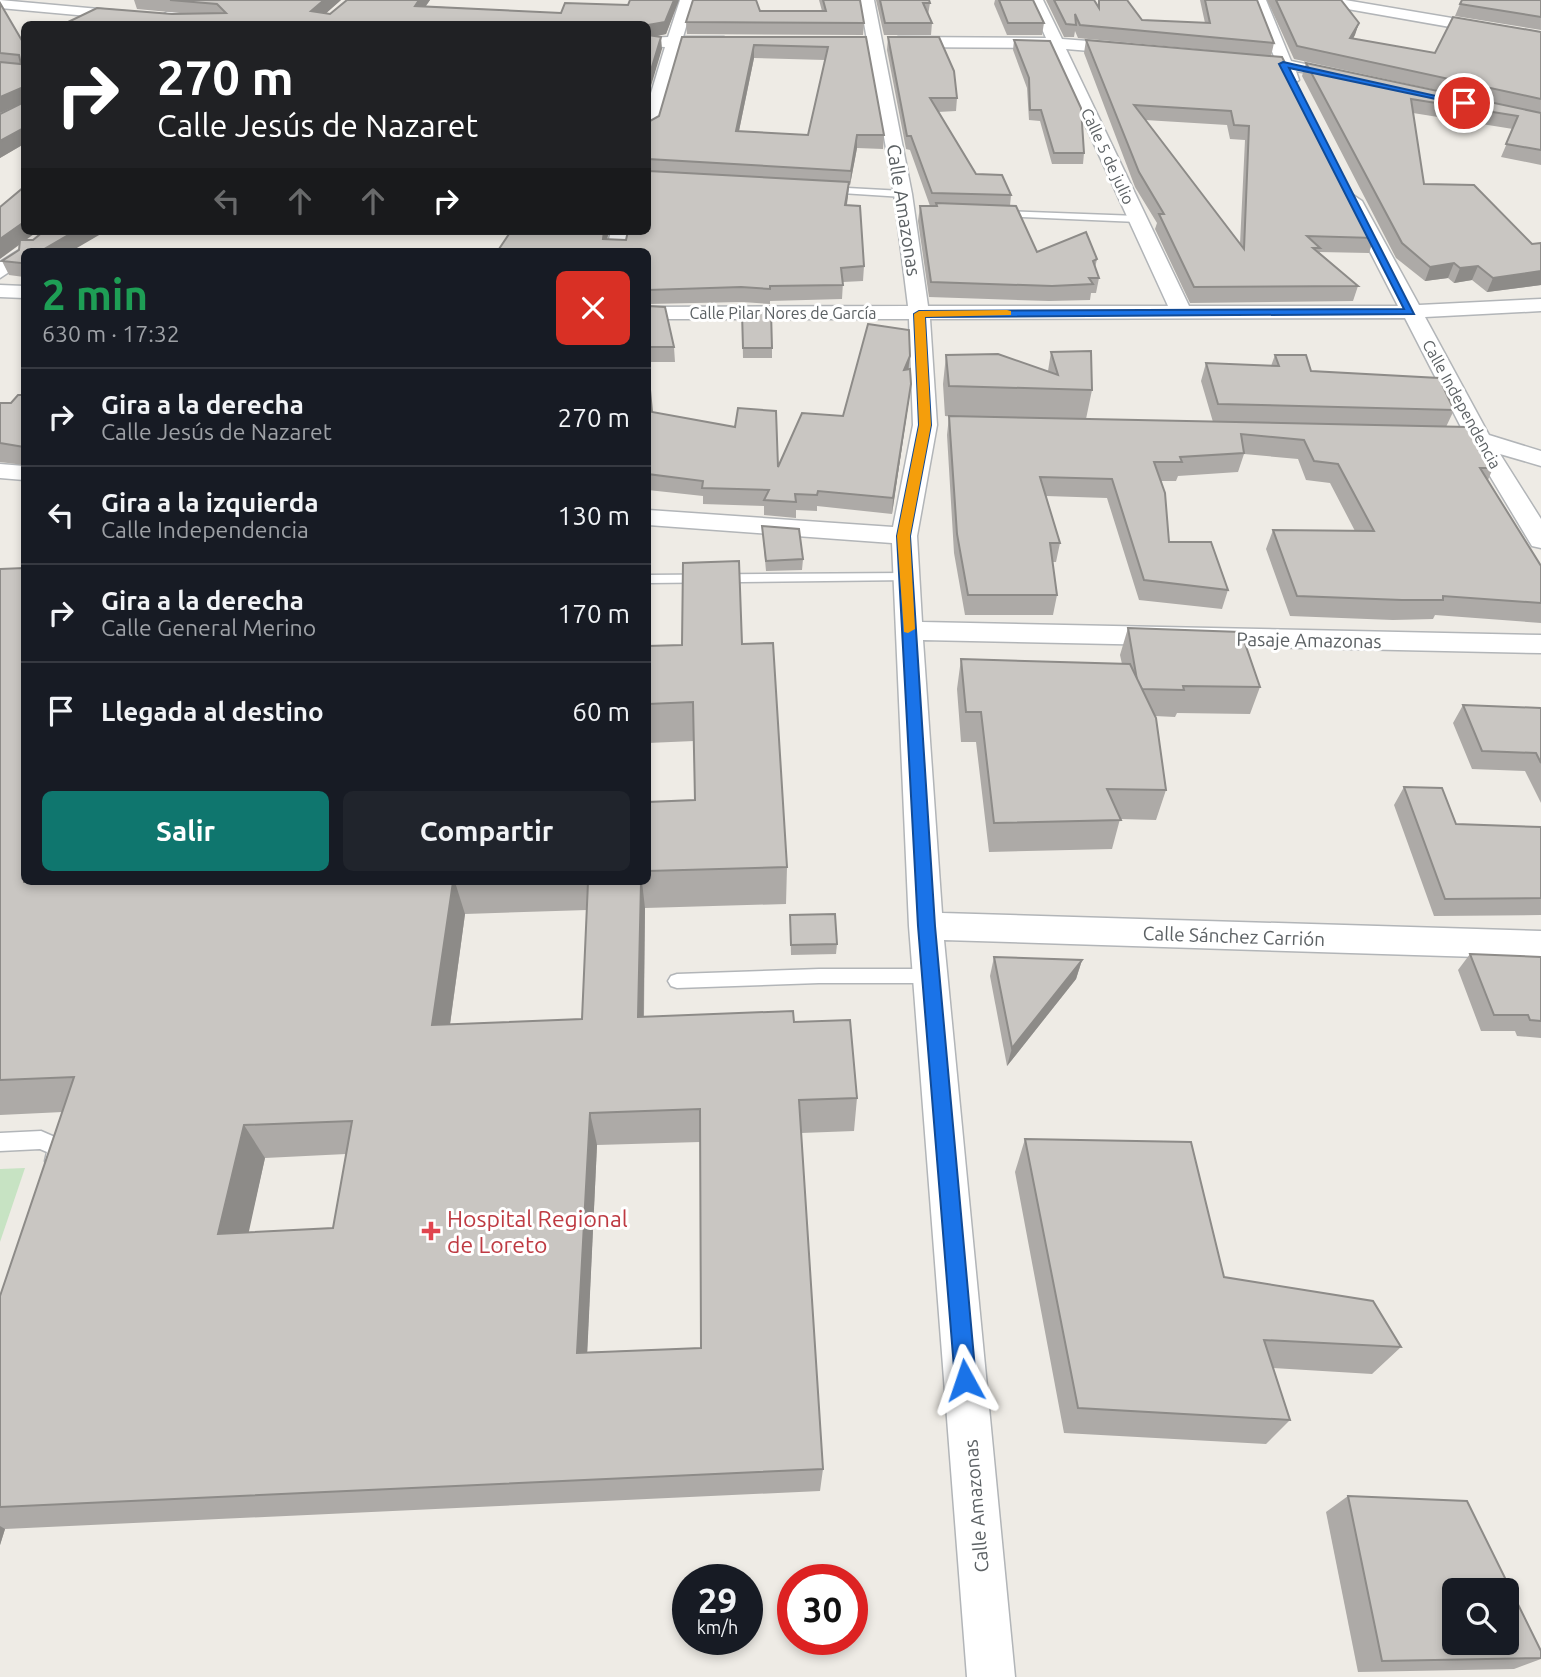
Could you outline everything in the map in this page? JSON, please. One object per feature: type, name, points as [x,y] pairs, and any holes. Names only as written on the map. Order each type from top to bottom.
[{"type":"street","points":[[162,21],[194,0]]},
{"type":"street","points":[[651,119],[687,0]]},
{"type":"street","name":"Calle Amazonas","points":[[867,0],[869,41],[909,206],[919,314],[939,425],[904,536],[926,926],[991,1677]]},
{"type":"street","name":"Calle 5 de julio","points":[[1036,0],[1181,311]]},
{"type":"street","points":[[1259,0],[1283,64],[1302,101]]},
{"type":"street","points":[[1318,0],[1541,38]]},
{"type":"street","points":[[0,4],[152,21]]},
{"type":"street","points":[[869,41],[1054,43],[1148,51]]},
{"type":"street","points":[[651,42],[741,42]]},
{"type":"street","points":[[1229,59],[1283,64],[1365,82]]},
{"type":"street","name":"Calle Independencia","points":[[1347,188],[1410,312],[1480,440],[1541,540]]},
{"type":"street","points":[[31,248],[44,238]]},
{"type":"street","points":[[0,272],[21,256]]},
{"type":"street","points":[[0,291],[21,292]]},
{"type":"street","name":"Calle Pilar Nores de García","points":[[651,313],[1410,312],[1541,305]]},
{"type":"street","points":[[1408,434],[1449,435],[1480,440],[1541,459]]},
{"type":"street","points":[[0,471],[21,472]]},
{"type":"street","points":[[651,518],[904,536]]},
{"type":"street","name":"Pasaje Amazonas","points":[[909,631],[1541,644]]},
{"type":"street","name":"Calle Sánchez Carrión","points":[[926,926],[1541,945]]},
{"type":"lane","points":[[822,190],[909,206]]},
{"type":"lane","points":[[987,214],[1138,219]]},
{"type":"lane","points":[[651,579],[906,577]]},
{"type":"lane","points":[[677,981],[931,975]]},
{"type":"lane","points":[[0,1142],[41,1140],[57,1147],[50,1183]]},
{"type":"green space","points":[[25,1168],[0,1242],[0,1169]]},
{"type":"building","points":[[170,0],[324,0],[311,11],[330,14],[347,0],[419,0],[415,6],[561,13],[565,3],[628,5],[630,0],[674,0],[665,22],[651,24],[651,21],[70,21],[97,8],[172,14],[226,13],[217,4]]},
{"type":"building","points":[[693,0],[756,0],[760,11],[826,11],[823,0],[860,0],[864,23],[686,22]]},
{"type":"building","points":[[880,0],[929,0],[930,3],[923,3],[932,23],[885,23]]},
{"type":"building","points":[[999,0],[1033,0],[1044,23],[1008,23]]},
{"type":"building","points":[[1054,0],[1094,0],[1099,8],[1099,0],[1127,0],[1142,20],[1210,23],[1205,0],[1257,0],[1274,43],[1080,25],[1075,14],[1076,25],[1066,24]]},
{"type":"building","points":[[1276,0],[1341,0],[1359,23],[1350,38],[1435,53],[1453,17],[1541,32],[1541,99],[1297,46]]},
{"type":"building","points":[[1462,0],[1541,0],[1541,17],[1460,4]]},
{"type":"building","points":[[0,3],[21,39],[21,64],[19,55],[0,53]]},
{"type":"building","points":[[651,35],[661,37],[651,70]]},
{"type":"building","points":[[682,37],[866,37],[884,135],[857,135],[851,171],[651,159],[651,120],[659,116]],"holes":[[[754,45],[828,47],[808,135],[736,131]]]},
{"type":"building","points":[[888,37],[939,37],[954,71],[957,98],[930,98],[976,174],[1002,175],[1011,195],[932,193],[911,136],[907,136]]},
{"type":"building","points":[[1014,40],[1050,41],[1081,108],[1084,153],[1054,153],[1041,110],[1030,110],[1029,78]]},
{"type":"building","points":[[1086,40],[1282,57],[1374,238],[1307,236],[1320,248],[1313,248],[1358,286],[1194,287],[1159,214],[1164,214],[1139,172]],"holes":[[[1134,105],[1231,111],[1234,125],[1249,126],[1244,249]]]},
{"type":"building","points":[[0,62],[21,64],[21,88],[0,97]]},
{"type":"building","points":[[1306,63],[1541,113],[1541,150],[1506,144],[1518,116],[1411,99],[1424,184],[1474,185],[1532,244],[1541,243],[1541,271],[1493,278],[1478,266],[1460,268],[1454,263],[1430,267],[1402,243]]},
{"type":"building","points":[[21,88],[21,130],[0,141],[0,114],[20,104]]},
{"type":"building","points":[[651,171],[849,182],[845,205],[860,206],[864,266],[841,268],[843,285],[770,286],[770,289],[741,287],[651,290],[651,248],[500,248],[508,235],[604,235],[603,239],[626,240],[627,235],[651,235]]},
{"type":"building","points":[[21,190],[21,224],[0,239],[0,207]]},
{"type":"building","points":[[936,203],[1016,206],[1037,252],[1086,232],[1097,259],[1093,261],[1099,278],[1089,278],[1093,284],[1052,286],[931,282],[920,206],[937,206]]},
{"type":"building","points":[[39,235],[68,235],[46,248],[21,248],[21,263],[2,261],[19,250],[20,240],[33,240]]},
{"type":"building","points":[[651,306],[665,307],[674,347],[651,347]]},
{"type":"building","points":[[742,312],[771,312],[772,348],[743,348]]},
{"type":"building","points":[[868,324],[909,330],[910,356],[904,370],[910,369],[911,384],[893,498],[818,491],[817,495],[795,494],[796,502],[764,500],[769,490],[702,488],[703,481],[651,474],[651,401],[652,412],[735,427],[738,408],[776,411],[778,467],[802,413],[843,416]]},
{"type":"building","points":[[1091,351],[1092,390],[949,386],[946,355],[998,354],[1058,375],[1051,352]]},
{"type":"building","points":[[1275,355],[1306,355],[1311,371],[1439,378],[1454,410],[1218,404],[1206,363],[1279,366]]},
{"type":"building","points":[[21,395],[21,446],[0,443],[0,403],[11,403]]},
{"type":"building","points":[[949,416],[1468,427],[1493,468],[1480,468],[1541,566],[1541,603],[1443,596],[1443,600],[1402,600],[1297,596],[1273,530],[1374,531],[1338,464],[1314,461],[1304,440],[1241,434],[1244,453],[1180,457],[1182,462],[1154,462],[1165,493],[1169,542],[1211,542],[1228,590],[1144,580],[1112,479],[1040,477],[1060,543],[1050,543],[1057,595],[968,595],[957,534]]},
{"type":"building","points":[[762,526],[799,529],[803,559],[766,561]]},
{"type":"building","points":[[739,561],[742,644],[773,643],[787,867],[651,871],[651,802],[695,800],[693,702],[651,704],[651,646],[682,645],[683,563]]},
{"type":"building","points":[[21,568],[21,885],[453,885],[432,1025],[582,1019],[588,885],[641,885],[638,1017],[793,1011],[794,1022],[850,1020],[857,1098],[799,1100],[823,1469],[0,1507],[0,1296],[74,1077],[0,1080],[0,569]],"holes":[[[700,1109],[701,1348],[577,1353],[590,1113]],[[352,1121],[333,1228],[218,1234],[244,1125]]]},
{"type":"building","points":[[1128,628],[1241,632],[1260,687],[1183,686],[1184,690],[1142,689],[1137,680]]},
{"type":"building","points":[[961,659],[1130,664],[1156,718],[1166,790],[1107,789],[1121,820],[994,823],[981,712],[966,712]]},
{"type":"building","points":[[1463,705],[1541,708],[1541,763],[1536,753],[1482,751]]},
{"type":"building","points":[[1404,787],[1442,788],[1456,824],[1541,827],[1541,898],[1445,899]]},
{"type":"building","points":[[835,914],[837,944],[791,945],[790,915]]},
{"type":"building","points":[[1470,954],[1541,957],[1541,1021],[1530,1020],[1528,1015],[1494,1015]]},
{"type":"building","points":[[994,957],[1082,960],[1012,1048]]},
{"type":"building","points":[[1025,1139],[1191,1142],[1224,1277],[1373,1301],[1401,1347],[1264,1340],[1290,1420],[1078,1408]]},
{"type":"building","points":[[1348,1496],[1467,1501],[1505,1578],[1442,1578],[1442,1655],[1519,1655],[1519,1606],[1541,1651],[1541,1658],[1382,1661]]},
{"type":"slow traffic","points":[[908,629],[904,536],[925,425],[919,314],[1007,313]]},
{"type":"place","name":"Hospital Regional de Loreto","points":[[431,1231]]},
{"type":"route","points":[[965,1380],[926,926],[904,536],[925,425],[919,314],[1410,312],[1283,64],[1464,103]]}]
